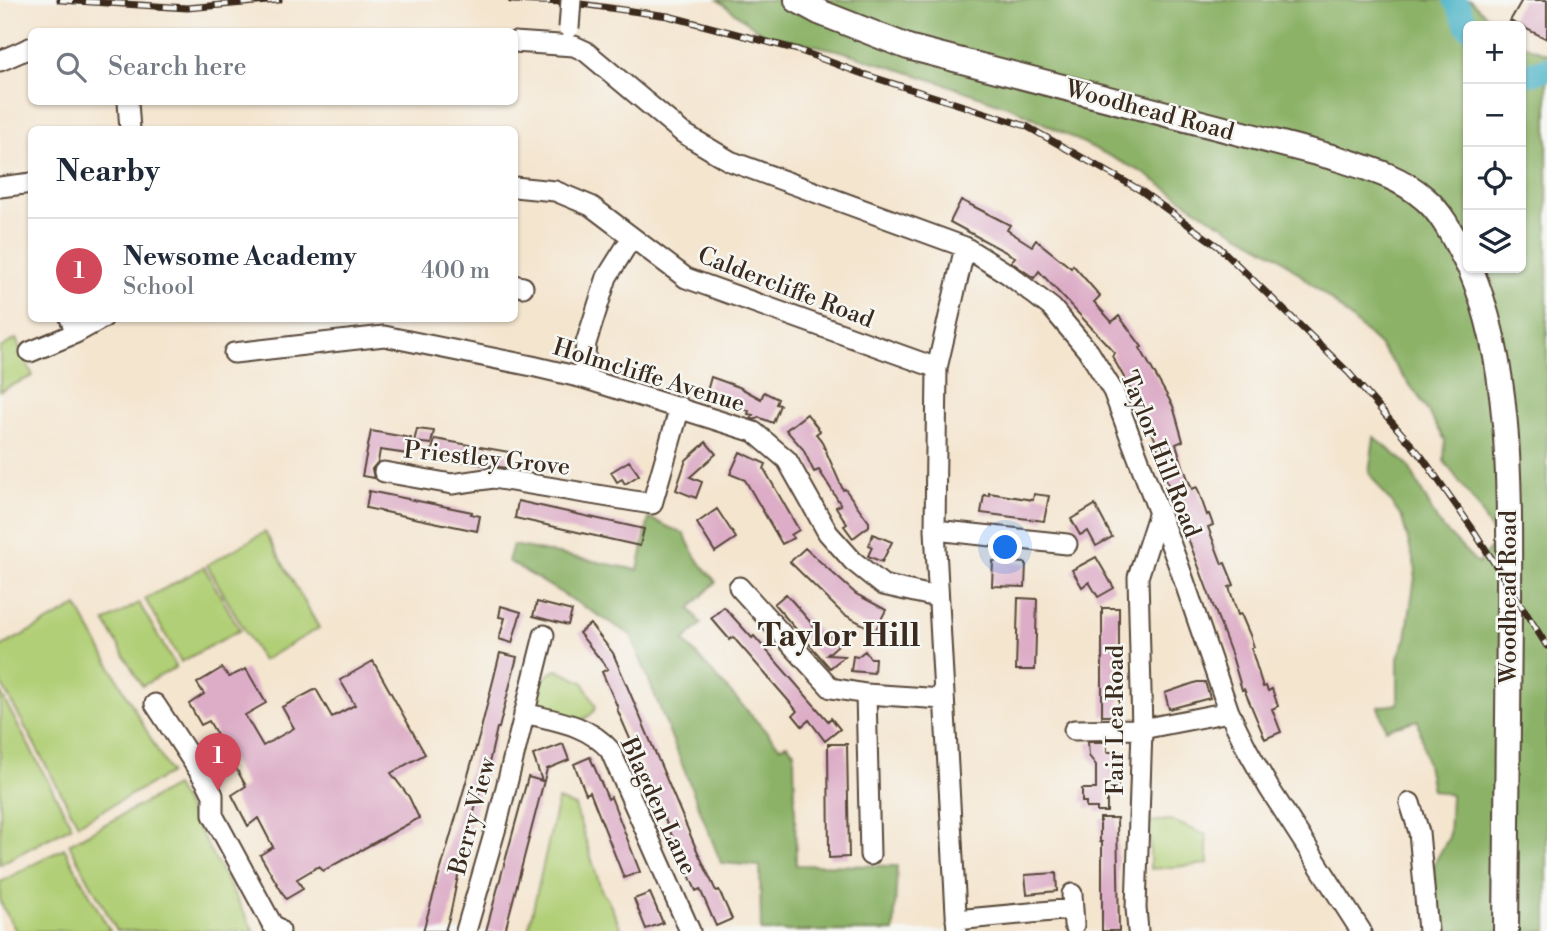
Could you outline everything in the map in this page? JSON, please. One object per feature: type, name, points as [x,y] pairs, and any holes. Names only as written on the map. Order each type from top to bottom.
[{"type":"main road","name":"Woodhead Road","points":[[797,0],[819,12],[908,47],[1336,158],[1395,178],[1426,199],[1448,228],[1463,256]]},
{"type":"main road","name":"Woodhead Road","points":[[1471,273],[1496,351],[1501,382],[1508,506],[1509,797],[1506,931]]},
{"type":"street","points":[[518,42],[571,37],[571,0]]},
{"type":"street","name":"Taylor Hill Road","points":[[571,37],[683,133],[730,161],[965,247],[1008,274],[1052,308],[1089,352],[1113,391],[1229,712],[1269,789],[1361,931]]},
{"type":"street","points":[[0,61],[28,49]]},
{"type":"street","points":[[128,105],[130,126]]},
{"type":"street","points":[[0,187],[28,184]]},
{"type":"street","name":"Caldercliffe Road","points":[[518,187],[555,191],[591,206],[686,278],[937,368]]},
{"type":"street","points":[[583,378],[586,343],[607,277],[632,237]]},
{"type":"street","points":[[965,247],[937,368],[934,530],[957,926],[1073,909]]},
{"type":"street","points":[[30,352],[73,326],[92,322]]},
{"type":"street","name":"Holmcliffe Avenue","points":[[234,353],[384,336],[583,378],[754,432],[787,460],[828,533],[853,561],[883,585],[937,597]]},
{"type":"street","name":"Priestley Grove","points":[[384,472],[452,484],[493,478],[652,503],[680,407]]},
{"type":"street","name":"Fair Lea Road","points":[[1138,931],[1136,908],[1142,729],[1138,577],[1158,512]]},
{"type":"street","points":[[934,530],[1066,544]]},
{"type":"street","points":[[739,587],[825,683],[838,690],[866,694],[943,699]]},
{"type":"street","name":"Berry View","points":[[466,931],[497,824],[544,635]]},
{"type":"street","points":[[866,694],[876,831],[870,855]]},
{"type":"street","points":[[155,704],[207,783],[213,795],[213,816],[272,924],[280,931]]},
{"type":"street","points":[[1074,730],[1142,729],[1229,712]]},
{"type":"street","name":"Blagden Lane","points":[[524,713],[587,730],[599,737],[610,750],[690,931]]},
{"type":"street","points":[[1410,803],[1419,832],[1428,931]]},
{"type":"green space","points":[[718,0],[1470,0],[1493,21],[1463,21],[1463,273],[1526,273],[1526,46],[1547,54],[1547,931],[1433,931],[1436,902],[1434,864],[1449,837],[1451,795],[1432,790],[1418,720],[1386,729],[1378,707],[1398,704],[1398,657],[1406,638],[1416,570],[1402,518],[1369,473],[1374,437],[1408,465],[1439,524],[1478,564],[1496,541],[1479,508],[1444,461],[1445,440],[1419,397],[1379,345],[1278,256],[1207,216],[1142,172],[1015,109],[841,51],[763,34]]},
{"type":"green space","points":[[16,339],[33,376],[0,391],[0,348]]},
{"type":"green space","points":[[649,518],[684,534],[696,558],[716,582],[690,608],[701,624],[684,641],[780,747],[787,744],[794,752],[796,865],[897,866],[894,931],[761,931],[760,866],[721,863],[631,635],[508,561],[513,545],[638,570]]},
{"type":"green space","points":[[265,532],[319,628],[262,661],[207,565]]},
{"type":"green space","points":[[204,567],[240,630],[181,662],[145,599]]},
{"type":"green space","points":[[139,603],[176,667],[142,686],[105,622]]},
{"type":"green space","points":[[77,606],[170,773],[78,824],[0,681],[0,647]]},
{"type":"green space","points":[[557,670],[583,682],[596,707],[588,717],[581,720],[545,709],[540,697],[540,686],[546,677]]},
{"type":"green space","points":[[0,692],[72,826],[0,864]]},
{"type":"green space","points":[[175,786],[254,931],[117,931],[69,844]]},
{"type":"green space","points":[[558,800],[575,806],[602,892],[622,931],[528,931]]},
{"type":"green space","points":[[1170,820],[1206,835],[1208,864],[1150,869],[1150,822]]},
{"type":"green space","points":[[64,848],[110,931],[16,931],[0,902],[0,882]]},
{"type":"building","points":[[1522,0],[1547,0],[1547,39],[1526,29],[1526,21],[1510,21]]},
{"type":"building","points":[[961,200],[1010,225],[1007,230],[1032,246],[1036,240],[1071,268],[1073,265],[1100,296],[1094,302],[1112,322],[1119,316],[1142,347],[1140,348],[1173,406],[1183,441],[1176,444],[1183,466],[1192,489],[1197,487],[1207,515],[1209,514],[1213,525],[1208,527],[1222,564],[1225,563],[1234,585],[1229,587],[1238,615],[1241,614],[1250,635],[1254,647],[1251,648],[1263,687],[1266,686],[1268,691],[1272,689],[1278,706],[1272,709],[1281,732],[1265,739],[1244,689],[1242,690],[1232,656],[1167,482],[1155,439],[1112,356],[1115,353],[1039,271],[1034,278],[1011,262],[1015,257],[950,222]]},
{"type":"building","points":[[711,377],[739,387],[761,399],[764,392],[778,399],[776,404],[780,405],[773,423],[758,417],[755,420],[751,418],[753,415],[748,414],[749,411],[706,395]]},
{"type":"building","points":[[807,414],[820,431],[816,434],[843,490],[845,489],[869,522],[869,526],[853,538],[844,526],[847,524],[836,507],[841,505],[819,470],[814,472],[803,449],[786,430]]},
{"type":"building","points":[[417,429],[434,431],[431,444],[414,442]]},
{"type":"building","points":[[371,431],[411,438],[408,454],[380,450],[378,462],[372,469],[374,478],[362,476]]},
{"type":"building","points":[[435,439],[509,452],[506,468],[439,458],[440,456],[431,454]]},
{"type":"building","points":[[706,442],[716,454],[690,477],[702,482],[696,498],[676,490],[686,460]]},
{"type":"building","points":[[740,452],[766,464],[764,469],[799,530],[791,535],[794,538],[782,544],[745,480],[730,474]]},
{"type":"building","points":[[629,461],[639,475],[625,484],[622,479],[617,482],[611,472]]},
{"type":"building","points":[[369,491],[472,512],[471,514],[480,516],[477,531],[366,508]]},
{"type":"building","points":[[989,493],[1033,500],[1034,494],[1049,496],[1044,521],[981,513],[984,495],[989,496]]},
{"type":"building","points":[[518,501],[644,529],[640,546],[515,518]]},
{"type":"building","points":[[1095,505],[1112,537],[1096,546],[1088,531],[1080,535],[1071,519]]},
{"type":"building","points":[[717,509],[736,538],[715,552],[697,523]]},
{"type":"building","points":[[873,534],[892,542],[882,562],[868,556]]},
{"type":"building","points":[[805,548],[856,594],[886,610],[875,631],[843,614],[790,562]]},
{"type":"building","points":[[1096,557],[1114,588],[1098,597],[1089,582],[1082,587],[1072,570]]},
{"type":"building","points":[[993,561],[1026,563],[1025,587],[992,586]]},
{"type":"building","points":[[786,594],[826,640],[831,636],[838,645],[827,655],[845,656],[830,668],[774,604]]},
{"type":"building","points":[[1018,598],[1037,599],[1035,670],[1016,670]]},
{"type":"building","points":[[537,602],[572,611],[568,625],[533,616]]},
{"type":"building","points":[[501,606],[521,612],[512,643],[499,639],[505,618],[499,617]]},
{"type":"building","points":[[724,607],[752,638],[754,636],[828,721],[831,718],[840,729],[825,741],[809,720],[802,726],[793,715],[797,711],[787,699],[733,637],[730,640],[711,618]]},
{"type":"building","points":[[1102,608],[1119,608],[1119,716],[1102,716]]},
{"type":"building","points":[[590,624],[613,653],[695,846],[732,919],[716,926],[700,889],[696,891],[602,672],[608,669],[579,633]]},
{"type":"building","points":[[865,651],[870,658],[875,658],[874,673],[851,671],[853,656],[857,657]]},
{"type":"building","points":[[500,653],[517,657],[463,852],[450,915],[445,931],[423,931],[479,737]]},
{"type":"building","points":[[373,661],[425,754],[391,773],[409,797],[419,818],[323,871],[319,866],[297,879],[303,889],[286,899],[260,855],[273,847],[258,818],[248,826],[232,795],[246,786],[209,721],[201,725],[189,704],[204,694],[197,683],[222,668],[229,677],[246,669],[266,703],[245,715],[263,746],[294,728],[282,707],[316,689],[332,717],[355,705],[340,680]]},
{"type":"building","points":[[1197,682],[1205,682],[1210,698],[1169,709],[1165,693]]},
{"type":"building","points":[[1088,742],[1107,742],[1107,752],[1120,752],[1118,786],[1107,786],[1107,812],[1086,808],[1086,802],[1082,802],[1082,789],[1096,789],[1096,765],[1089,756]]},
{"type":"building","points":[[563,744],[569,760],[547,769],[505,931],[486,931],[528,777],[542,781],[533,755]]},
{"type":"building","points":[[828,744],[847,744],[849,857],[829,858]]},
{"type":"building","points":[[590,757],[608,799],[611,797],[640,872],[624,878],[590,792],[586,794],[574,764]]},
{"type":"building","points":[[1100,818],[1117,818],[1119,931],[1102,931]]},
{"type":"building","points":[[1056,873],[1057,891],[1027,894],[1025,875]]},
{"type":"building","points":[[650,893],[663,923],[646,929],[634,899]]},
{"type":"waterway","points":[[1455,0],[1465,21]]},
{"type":"waterway","points":[[1526,75],[1547,69]]},
{"type":"railway","points":[[60,0],[187,8],[279,0]]},
{"type":"railway","points":[[511,0],[566,2],[668,16],[798,50],[860,73],[1026,126],[1140,190],[1219,247],[1349,373],[1422,457],[1472,528],[1547,646]]},
{"type":"place","name":"Newsome Academy","points":[[218,791]]},
{"type":"district","name":"Taylor Hill","points":[[839,635]]}]
